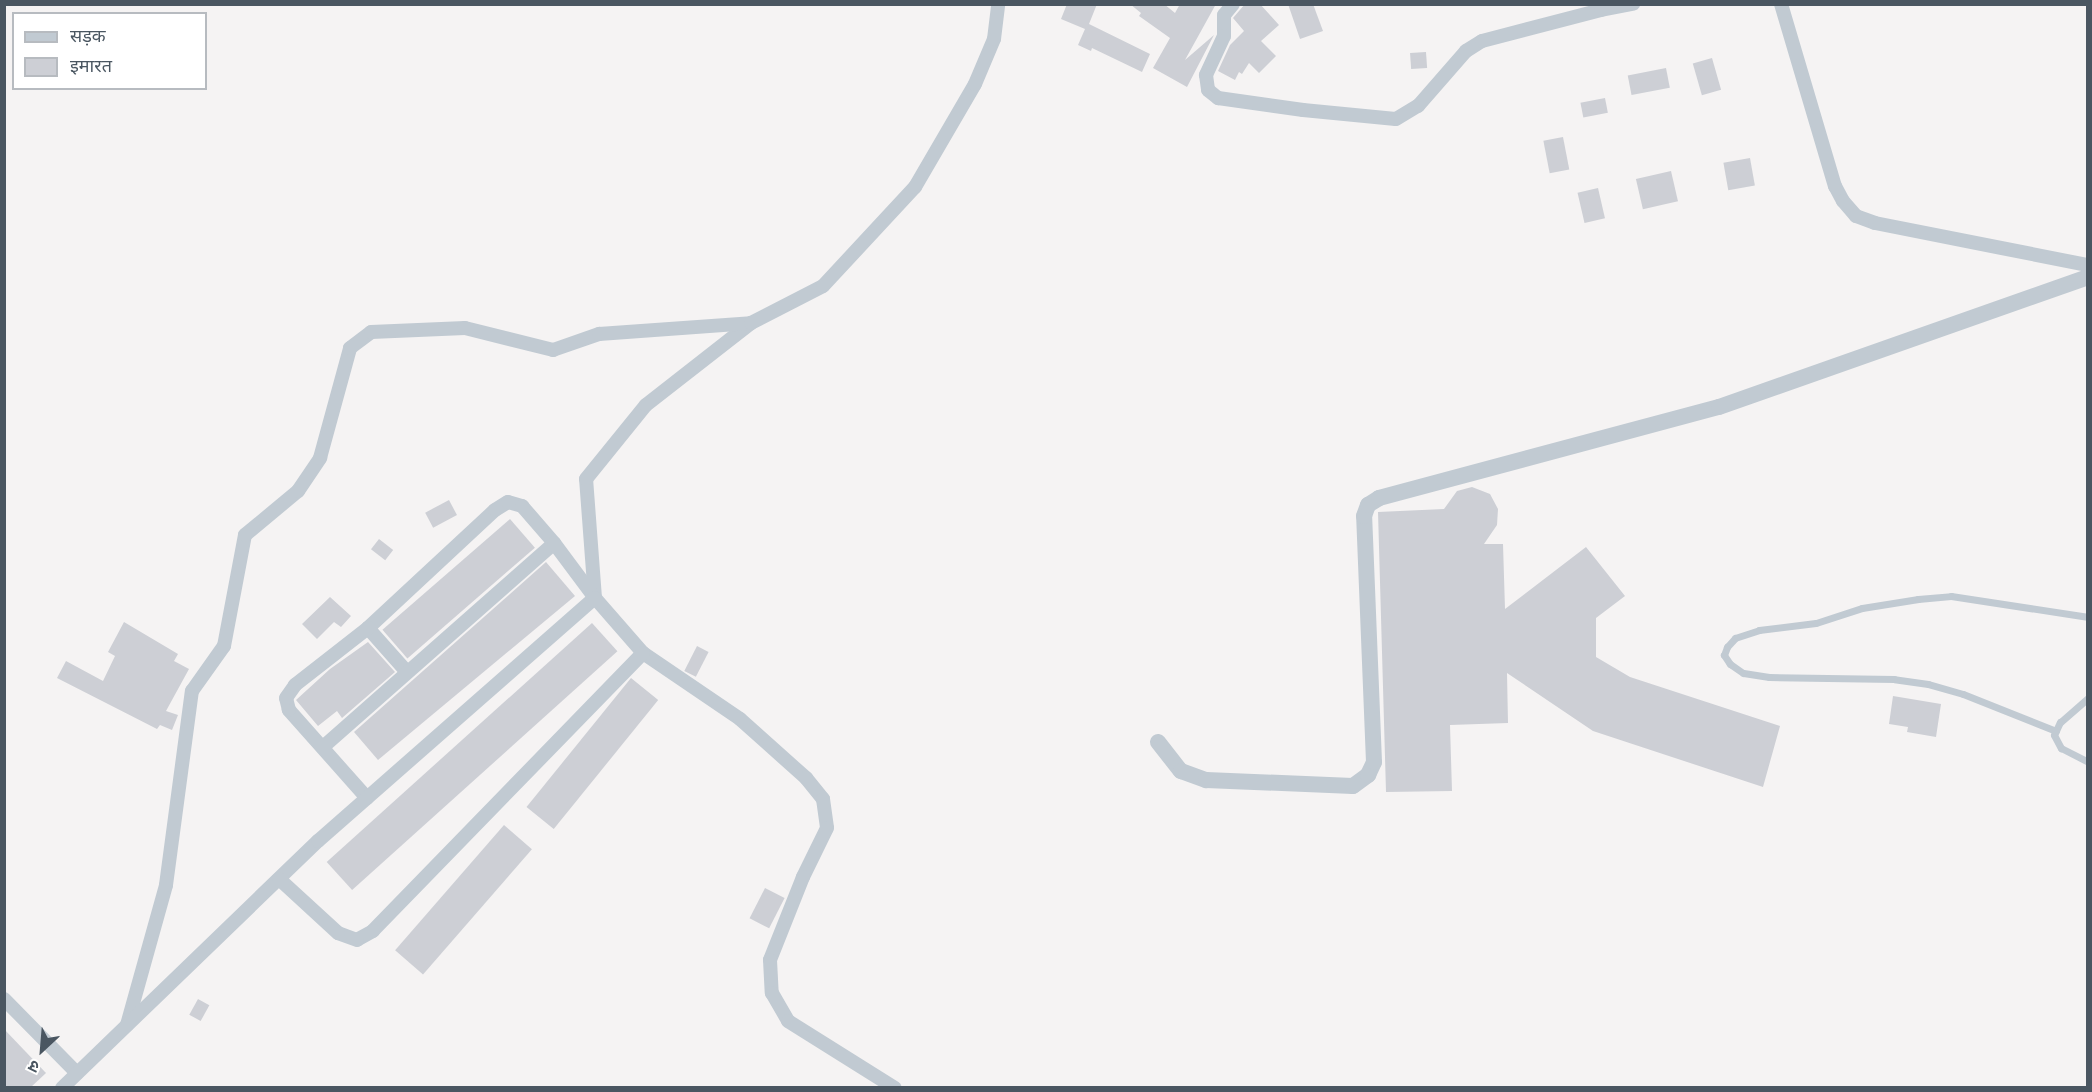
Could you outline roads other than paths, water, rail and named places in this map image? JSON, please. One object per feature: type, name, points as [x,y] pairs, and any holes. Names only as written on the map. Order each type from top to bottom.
[{"type":"street","points":[[594,598],[586,479],[646,405],[751,323],[823,286],[915,187],[975,84],[994,39],[998,4]]},
{"type":"street","points":[[1233,4],[1224,15],[1224,36],[1206,75],[1208,90],[1218,98],[1303,110],[1396,118],[1418,106],[1466,51],[1482,41],[1600,7],[1633,4]]},
{"type":"street","points":[[1781,4],[1835,186],[1843,201],[1856,216],[1875,223],[2088,265]]},
{"type":"street","points":[[1158,742],[1180,771],[1206,780],[1353,786],[1368,776],[1374,762],[1364,516],[1368,505],[1379,498],[1719,407],[2088,277]]},
{"type":"street","points":[[127,1025],[166,885],[192,691],[224,646],[245,535],[298,491],[320,458],[350,348],[371,332],[465,328],[553,350],[599,334],[751,323]]},
{"type":"street","points":[[367,798],[289,710],[286,698],[295,685],[368,628],[495,510],[508,502],[522,506],[554,543],[594,598],[643,653],[740,719],[807,778],[823,800],[827,828],[803,877],[770,960],[772,993],[789,1021],[895,1088]]},
{"type":"street","points":[[323,747],[554,543]]},
{"type":"street","points":[[62,1088],[279,879],[367,798],[594,598]]},
{"type":"street","points":[[368,628],[407,672]]},
{"type":"street","points":[[279,879],[338,933],[357,940],[373,931],[643,653]]},
{"type":"street","points":[[4,999],[77,1073]]},
{"type":"lane","points":[[2056,731],[1963,694],[1928,684],[1894,680],[1768,677],[1743,673],[1724,655],[1727,647],[1735,638],[1759,630],[1816,623],[1862,608],[1918,599],[1951,596],[2088,617]]},
{"type":"lane","points":[[2088,698],[2060,722],[2055,742],[2061,748],[2088,762]]}]
